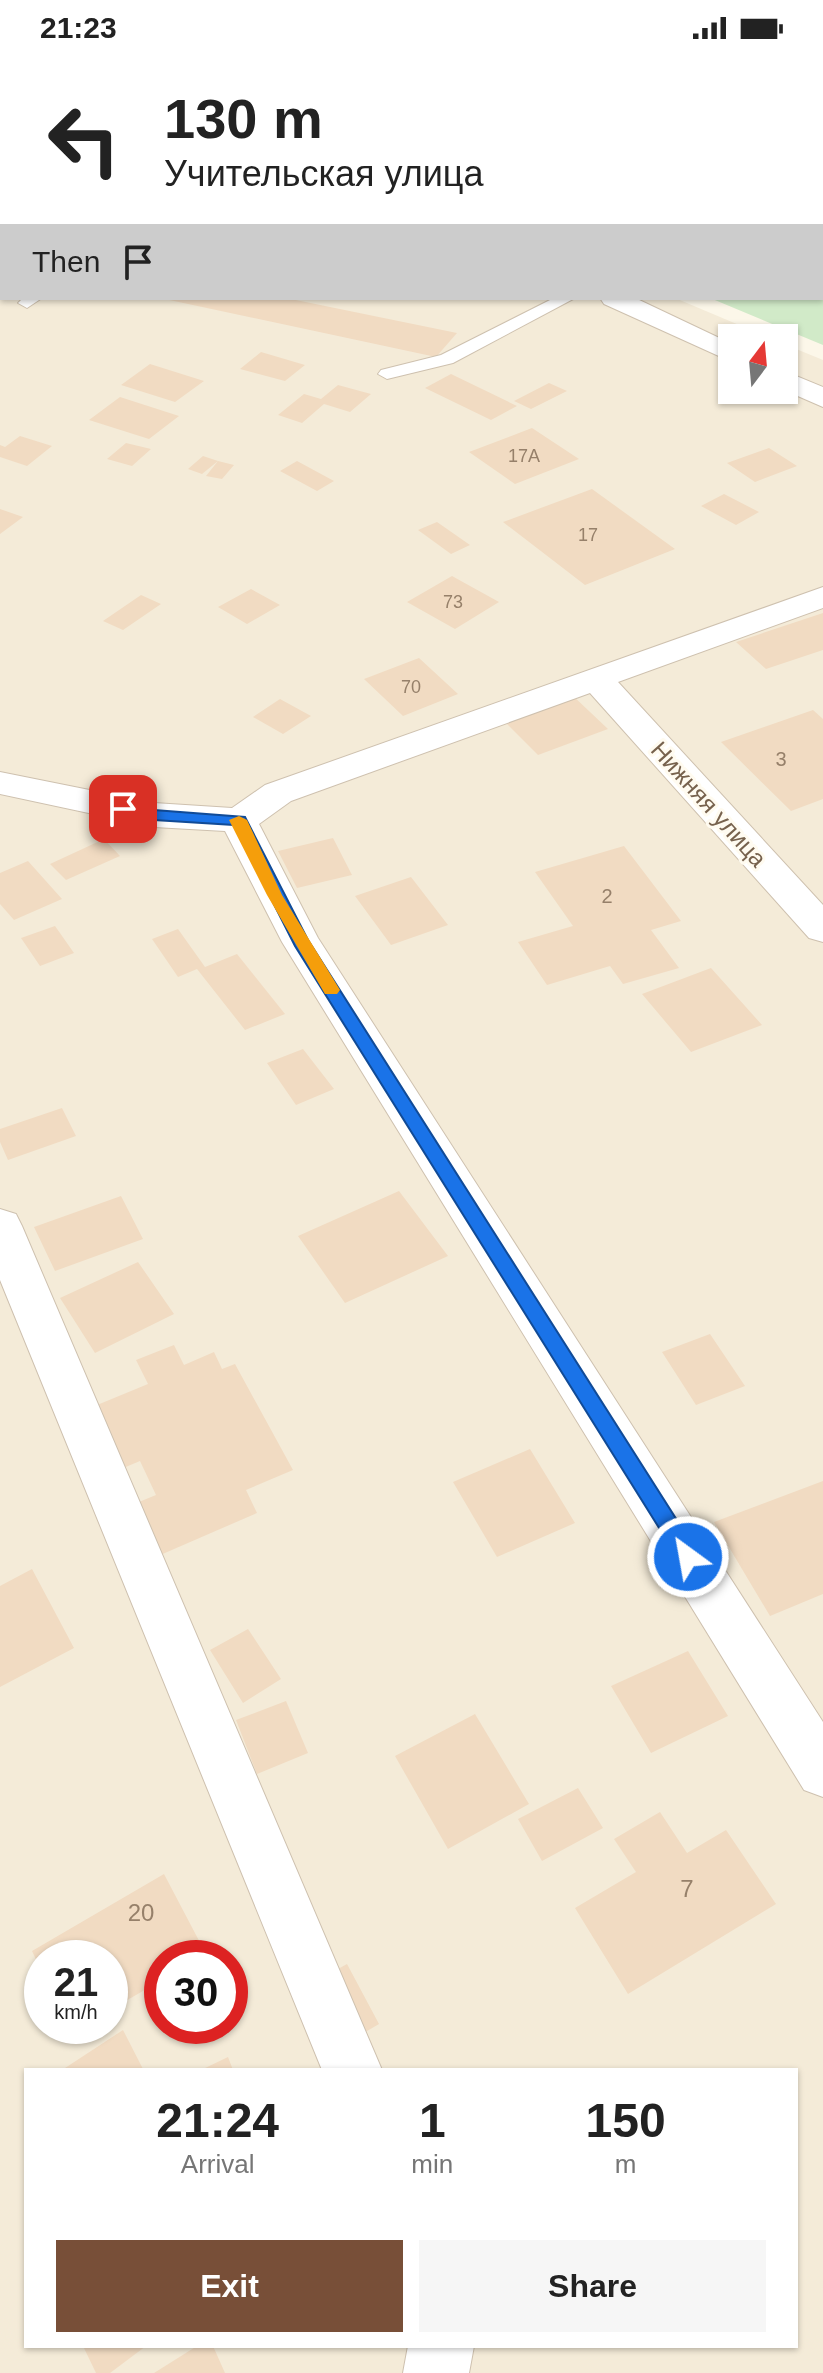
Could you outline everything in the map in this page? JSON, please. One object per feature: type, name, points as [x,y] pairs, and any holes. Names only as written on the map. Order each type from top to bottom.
[{"type":"street","points":[[617,300],[718,347]]},
{"type":"street","points":[[798,386],[823,398]]},
{"type":"street","points":[[0,783],[154,815],[239,820],[278,793],[823,597]]},
{"type":"street","name":"Нижняя улица","points":[[596,679],[823,929]]},
{"type":"street","points":[[239,820],[260,867],[301,942],[823,1771]]},
{"type":"street","points":[[0,1226],[351,2068]]},
{"type":"street","points":[[436,2373],[441,2348]]},
{"type":"lane","points":[[387,374],[447,359],[563,300]]},
{"type":"shaded area","points":[[0,300],[680,300],[737,324],[718,324],[718,404],[798,404],[798,350],[823,360],[823,2373],[0,2373]]},
{"type":"green space","points":[[715,300],[823,300],[823,345],[798,335],[798,324],[773,324]]},
{"type":"building","points":[[169,300],[296,300],[457,333],[436,357]]},
{"type":"building","points":[[261,352],[305,365],[285,381],[240,369]]},
{"type":"building","points":[[150,364],[204,381],[175,402],[121,385]]},
{"type":"building","points":[[451,374],[517,406],[491,420],[425,388]]},
{"type":"building","points":[[549,383],[567,391],[531,409],[514,401]]},
{"type":"building","points":[[338,385],[371,394],[350,412],[324,404],[302,423],[278,415],[304,394],[321,399]]},
{"type":"building","points":[[120,397],[179,416],[149,439],[89,420]]},
{"type":"building","points":[[532,428],[579,459],[515,484],[469,452]]},
{"type":"building","points":[[20,436],[52,446],[27,466],[0,457],[0,445],[5,447]]},
{"type":"building","points":[[126,443],[151,449],[132,466],[107,459]]},
{"type":"building","points":[[769,448],[797,466],[755,482],[727,463]]},
{"type":"building","points":[[203,456],[218,461],[202,474],[188,469]]},
{"type":"building","points":[[218,461],[234,465],[222,479],[206,476]]},
{"type":"building","points":[[297,461],[334,481],[317,491],[280,471]]},
{"type":"building","points":[[592,489],[675,549],[585,585],[503,522]]},
{"type":"building","points":[[724,494],[759,512],[736,525],[701,506]]},
{"type":"building","points":[[0,509],[23,517],[0,534]]},
{"type":"building","points":[[437,522],[470,545],[451,554],[418,530]]},
{"type":"building","points":[[452,576],[499,602],[455,629],[407,602]]},
{"type":"building","points":[[251,589],[280,605],[247,624],[218,607]]},
{"type":"building","points":[[141,595],[161,604],[123,630],[103,621]]},
{"type":"building","points":[[823,613],[823,650],[766,669],[736,642]]},
{"type":"building","points":[[419,658],[458,694],[403,716],[364,679]]},
{"type":"building","points":[[571,694],[608,729],[538,755],[502,719]]},
{"type":"building","points":[[280,699],[311,716],[283,734],[253,717]]},
{"type":"building","points":[[813,710],[823,719],[823,799],[791,811],[721,742]]},
{"type":"building","points":[[333,838],[352,875],[297,888],[278,851]]},
{"type":"building","points":[[104,839],[120,856],[66,880],[50,864]]},
{"type":"building","points":[[624,846],[681,921],[651,930],[679,968],[623,984],[610,966],[547,985],[518,942],[573,926],[535,872]]},
{"type":"building","points":[[28,861],[62,899],[14,920],[0,904],[0,873]]},
{"type":"building","points":[[411,877],[448,925],[391,945],[355,896]]},
{"type":"building","points":[[55,926],[74,953],[40,966],[21,938]]},
{"type":"building","points":[[178,929],[205,967],[237,954],[285,1014],[245,1030],[197,969],[178,977],[152,939]]},
{"type":"building","points":[[711,968],[762,1025],[691,1052],[642,994]]},
{"type":"building","points":[[303,1049],[334,1089],[296,1105],[267,1063]]},
{"type":"building","points":[[62,1108],[76,1136],[8,1160],[0,1142],[0,1129]]},
{"type":"building","points":[[399,1191],[448,1256],[345,1303],[298,1236]]},
{"type":"building","points":[[121,1196],[143,1239],[55,1271],[34,1227]]},
{"type":"building","points":[[138,1262],[174,1314],[95,1353],[60,1298]]},
{"type":"building","points":[[710,1334],[745,1386],[696,1405],[662,1352]]},
{"type":"building","points":[[174,1345],[184,1365],[214,1352],[222,1369],[235,1364],[293,1470],[246,1490],[257,1513],[158,1556],[134,1504],[156,1495],[140,1461],[97,1479],[68,1417],[148,1384],[136,1360]]},
{"type":"building","points":[[530,1449],[575,1523],[497,1557],[453,1482]]},
{"type":"building","points":[[823,1481],[823,1594],[770,1616],[714,1522]]},
{"type":"building","points":[[32,1569],[74,1648],[0,1687],[0,1586]]},
{"type":"building","points":[[248,1629],[281,1679],[243,1703],[210,1650]]},
{"type":"building","points":[[688,1651],[728,1716],[651,1753],[611,1686]]},
{"type":"building","points":[[286,1701],[308,1753],[257,1774],[236,1720]]},
{"type":"building","points":[[475,1714],[529,1804],[448,1849],[395,1756]]},
{"type":"building","points":[[578,1788],[603,1828],[542,1861],[518,1819]]},
{"type":"building","points":[[660,1812],[687,1853],[726,1830],[776,1904],[628,1994],[575,1908],[636,1872],[614,1839]]},
{"type":"building","points":[[164,1874],[199,1940],[144,1940],[144,1990],[128,2000],[128,1940],[51,1940]]},
{"type":"building","points":[[347,1964],[379,2024],[345,2044],[313,1983]]},
{"type":"building","points":[[128,2040],[142,2068],[65,2068],[102,2044],[128,2044]]},
{"type":"building","points":[[228,2057],[232,2068],[205,2068]]},
{"type":"building","points":[[84,2348],[143,2348],[110,2373],[96,2373]]},
{"type":"building","points":[[194,2348],[214,2348],[225,2373],[154,2373]]},
{"type":"slow traffic","points":[[236,820],[239,820],[253,853],[301,942],[331,990]]},
{"type":"route","points":[[123,809],[154,815],[239,820],[253,853],[301,942],[688,1557]]}]
